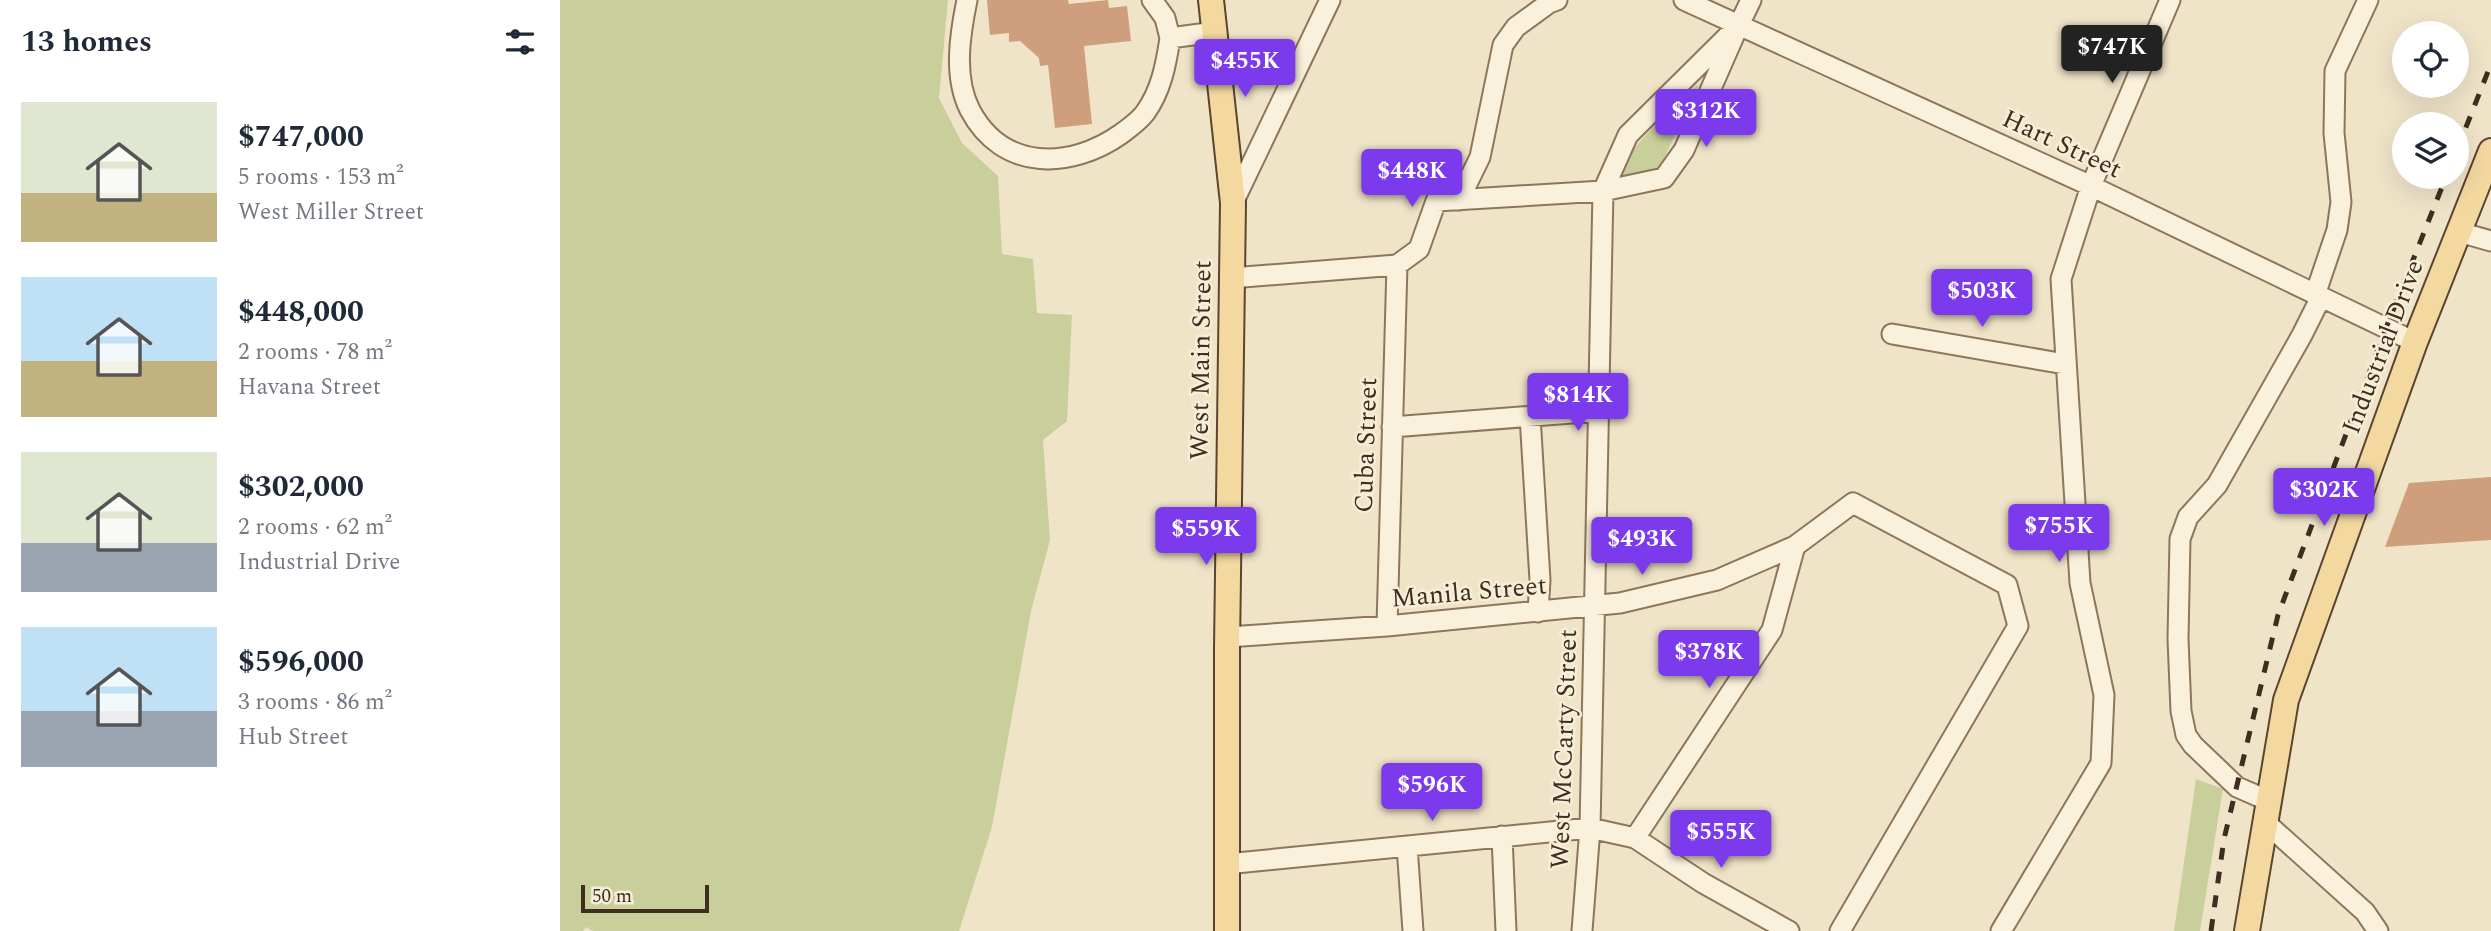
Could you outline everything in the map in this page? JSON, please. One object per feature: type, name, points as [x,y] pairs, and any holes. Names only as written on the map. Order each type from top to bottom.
[{"type":"main road","name":"West Main Street","points":[[1211,0],[1233,203],[1227,931]]},
{"type":"main road","name":"Industrial Drive","points":[[2247,931],[2286,700],[2414,342],[2491,151]]},
{"type":"street","points":[[967,0],[959,60],[969,108],[980,126],[995,141],[1034,159],[1072,158],[1104,146],[1135,124],[1145,113],[1159,88],[1170,38],[1165,19],[1152,0]]},
{"type":"street","points":[[1233,203],[1330,0]]},
{"type":"street","points":[[1459,200],[1480,157],[1503,45],[1516,27],[1557,0]]},
{"type":"street","name":"Hart Street","points":[[1684,0],[2091,186],[2414,342]]},
{"type":"street","name":"West McCarty Street","points":[[1602,191],[1664,178],[1684,150],[1751,0]]},
{"type":"street","points":[[2001,931],[2101,763],[2104,695],[2080,583],[2061,279],[2091,186],[2169,0]]},
{"type":"street","points":[[2368,0],[2335,71],[2334,133],[2341,202],[2337,230],[2318,296],[2302,335],[2217,485],[2188,517],[2180,539],[2178,639],[2181,710],[2186,735],[2237,787],[2267,812],[2365,912],[2378,931]]},
{"type":"street","name":"West McCarty Street","points":[[1582,931],[1590,828],[1602,191],[1628,135],[1740,25]]},
{"type":"street","points":[[1170,38],[1215,32]]},
{"type":"street","points":[[1231,278],[1397,265],[1419,249],[1436,201],[1602,191]]},
{"type":"street","points":[[2459,232],[2491,241]]},
{"type":"street","name":"Cuba Street","points":[[1387,626],[1397,265]]},
{"type":"street","points":[[1892,334],[2066,364]]},
{"type":"street","points":[[1392,427],[1598,411]]},
{"type":"street","points":[[1530,416],[1540,580],[1538,612]]},
{"type":"street","name":"Manila Street","points":[[1228,637],[1387,626],[1594,606],[1717,580],[1795,546],[1853,503],[2007,585],[2018,626],[1840,931]]},
{"type":"street","points":[[1635,838],[1772,630],[1795,546]]},
{"type":"street","points":[[1226,863],[1590,828],[1635,838],[1703,883],[1789,931]]},
{"type":"street","points":[[1502,836],[1506,931]]},
{"type":"street","points":[[1407,846],[1413,931]]},
{"type":"green space","points":[[560,0],[948,0],[939,98],[962,143],[998,176],[1002,254],[1033,259],[1037,313],[1072,315],[1067,421],[1043,440],[1050,540],[1031,611],[992,827],[959,931],[593,931],[586,927],[583,931],[560,931]]},
{"type":"green space","points":[[1699,84],[1660,167],[1653,173],[1620,177],[1624,165],[1642,140]]},
{"type":"green space","points":[[2196,779],[2223,789],[2200,931],[2174,931]]},
{"type":"building","points":[[987,0],[1068,0],[1069,4],[1108,0],[1109,8],[1127,6],[1131,41],[1084,46],[1092,124],[1055,128],[1048,65],[1040,66],[1039,58],[1020,41],[1009,42],[1009,33],[990,35]]},
{"type":"building","points":[[2491,477],[2491,540],[2385,547],[2409,483]]},
{"type":"railway","points":[[2469,120],[2491,64]]},
{"type":"railway","points":[[2211,931],[2224,839],[2278,615],[2441,189]]}]
